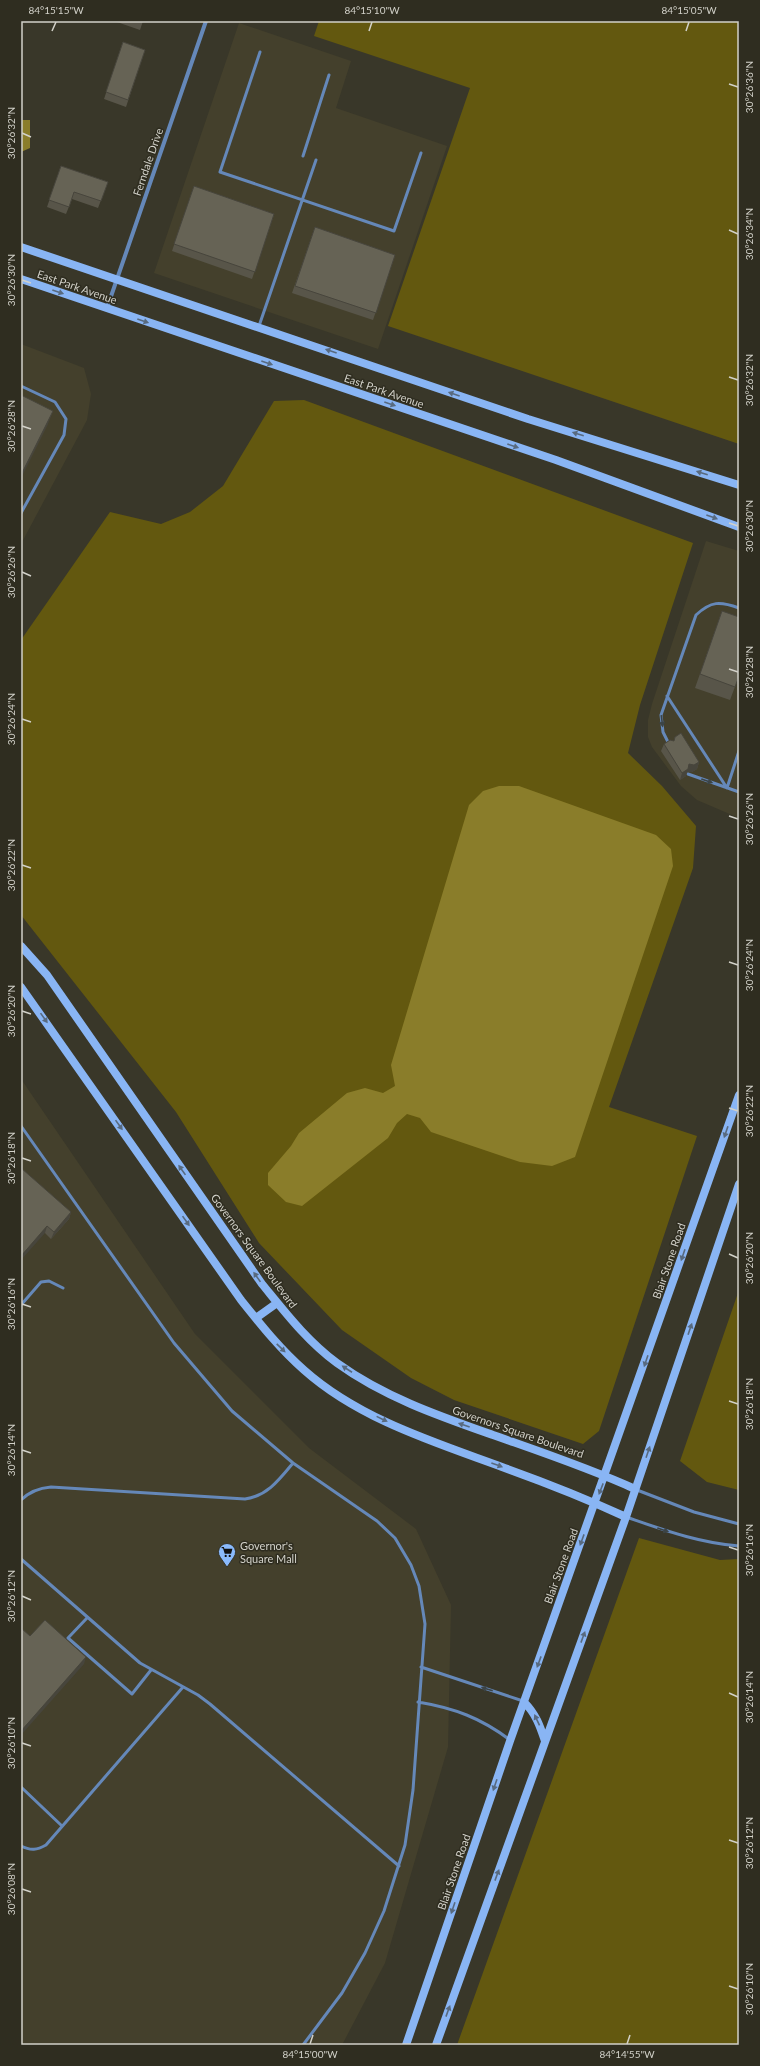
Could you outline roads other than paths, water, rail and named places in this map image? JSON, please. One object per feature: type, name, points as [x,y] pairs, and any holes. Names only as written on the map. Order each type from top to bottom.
[{"type":"main road","name":"East Park Avenue","points":[[21,247],[259,326],[528,419],[739,484]]},
{"type":"main road","name":"East Park Avenue","points":[[21,279],[556,460],[739,527]]},
{"type":"main road","name":"Governors Square Boulevard","points":[[21,946],[47,975],[262,1284],[298,1329],[336,1363],[369,1383],[432,1414],[606,1476],[635,1489]]},
{"type":"main road","points":[[21,987],[241,1300],[275,1342],[304,1371],[334,1393],[366,1411],[431,1441],[543,1481],[626,1517]]},
{"type":"main road","name":"Blair Stone Road","points":[[406,2045],[510,1741],[606,1476],[739,1095]]},
{"type":"main road","points":[[436,2045],[626,1517],[739,1184]]},
{"type":"main road","points":[[256,1318],[277,1303]]},
{"type":"main road","points":[[524,1702],[533,1711],[540,1724],[545,1741]]},
{"type":"street","name":"Ferndale Drive","points":[[107,308],[206,21]]},
{"type":"lane","points":[[260,52],[220,172],[394,231],[421,153]]},
{"type":"lane","points":[[303,156],[329,75]]},
{"type":"lane","points":[[259,326],[316,160]]},
{"type":"lane","points":[[21,386],[55,402],[66,419],[64,435],[21,513]]},
{"type":"lane","points":[[670,746],[663,732],[661,715],[696,615],[706,605],[727,604],[739,608]]},
{"type":"lane","points":[[667,696],[727,788]]},
{"type":"lane","points":[[727,788],[739,751]]},
{"type":"lane","points":[[688,774],[739,792]]},
{"type":"lane","points":[[21,1126],[174,1343],[232,1411],[293,1463],[377,1521],[395,1538],[411,1565],[419,1586],[425,1624],[418,1702],[413,1790],[405,1845],[384,1911],[365,1953],[342,1993],[303,2045]]},
{"type":"lane","points":[[21,1305],[41,1282],[50,1281],[63,1288]]},
{"type":"lane","points":[[21,1500],[32,1491],[51,1487],[245,1499],[259,1496],[268,1490],[278,1481],[293,1463]]},
{"type":"lane","name":"Governors Square Boulevard","points":[[635,1489],[694,1512],[739,1524]]},
{"type":"lane","points":[[626,1517],[686,1538],[715,1544],[739,1546]]},
{"type":"lane","points":[[21,1559],[129,1654],[151,1670],[183,1687],[210,1704],[399,1866]]},
{"type":"lane","points":[[87,1618],[68,1638],[132,1694],[151,1670]]},
{"type":"lane","points":[[421,1667],[524,1702]]},
{"type":"lane","points":[[21,1846],[26,1849],[38,1850],[46,1845],[183,1687]]},
{"type":"lane","points":[[418,1702],[438,1706],[469,1716],[490,1725],[510,1741]]},
{"type":"lane","points":[[21,1788],[62,1826]]},
{"type":"place","name":"Governor's Square Mall","points":[[227,1567]]}]
